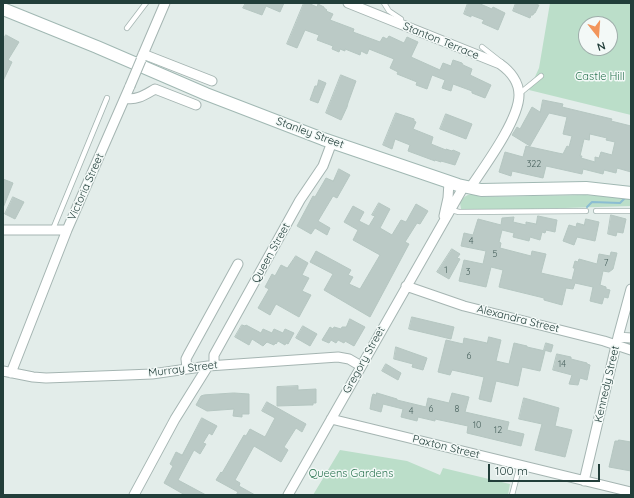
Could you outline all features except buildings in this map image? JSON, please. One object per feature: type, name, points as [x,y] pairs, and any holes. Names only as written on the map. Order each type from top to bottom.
[{"type":"main road","name":"Stanley Street","points":[[3,10],[96,47],[189,87],[332,142],[449,182],[467,187],[494,190],[586,188],[631,193]]},
{"type":"street","name":"Victoria Street","points":[[7,372],[165,3]]},
{"type":"street","name":"Stanton Terrace","points":[[348,3],[500,64],[508,70]]},
{"type":"street","points":[[142,57],[212,81]]},
{"type":"street","points":[[508,70],[516,81],[519,94]]},
{"type":"street","points":[[125,98],[131,100],[136,99],[155,89],[196,105]]},
{"type":"street","name":"Gregory Street","points":[[288,495],[441,225],[495,150],[516,109],[519,94]]},
{"type":"street","name":"Queen Street","points":[[134,495],[175,419],[211,365],[214,355],[300,200],[323,166],[332,142]]},
{"type":"street","name":"Gregory Street","points":[[441,225],[447,205],[449,182]]},
{"type":"street","points":[[3,230],[67,230]]},
{"type":"street","points":[[187,368],[186,359],[238,264]]},
{"type":"street","name":"Alexandra Street","points":[[406,286],[464,306],[617,341],[631,350]]},
{"type":"street","name":"Kennedy Street","points":[[584,481],[617,341],[631,289]]},
{"type":"street","name":"Alexandra Street","points":[[617,341],[631,338]]},
{"type":"street","name":"Murray Street","points":[[7,372],[33,377],[54,378],[143,374],[211,365],[338,357],[349,359],[361,366]]},
{"type":"street","name":"Paxton Street","points":[[331,419],[631,492]]},
{"type":"lane","points":[[127,28],[146,3]]},
{"type":"lane","points":[[384,3],[389,11],[401,19],[401,24]]},
{"type":"lane","points":[[482,46],[497,58],[508,70]]},
{"type":"lane","points":[[519,94],[541,76]]},
{"type":"lane","points":[[53,229],[107,98]]},
{"type":"lane","points":[[451,210],[459,212],[586,211]]},
{"type":"lane","points":[[596,211],[631,211]]},
{"type":"lane","points":[[512,495],[520,465]]},
{"type":"green space","name":"Castle Hill","points":[[550,3],[631,3],[631,115],[529,90],[539,68]]},
{"type":"green space","points":[[472,194],[481,197],[585,195],[631,198],[631,206],[466,211],[461,209],[460,203],[462,199]]},
{"type":"green space","name":"Queens Gardens","points":[[340,450],[407,461],[440,475],[443,468],[510,484],[508,495],[313,495]]},
{"type":"waterway","points":[[587,207],[592,202],[620,203],[625,198]]}]
